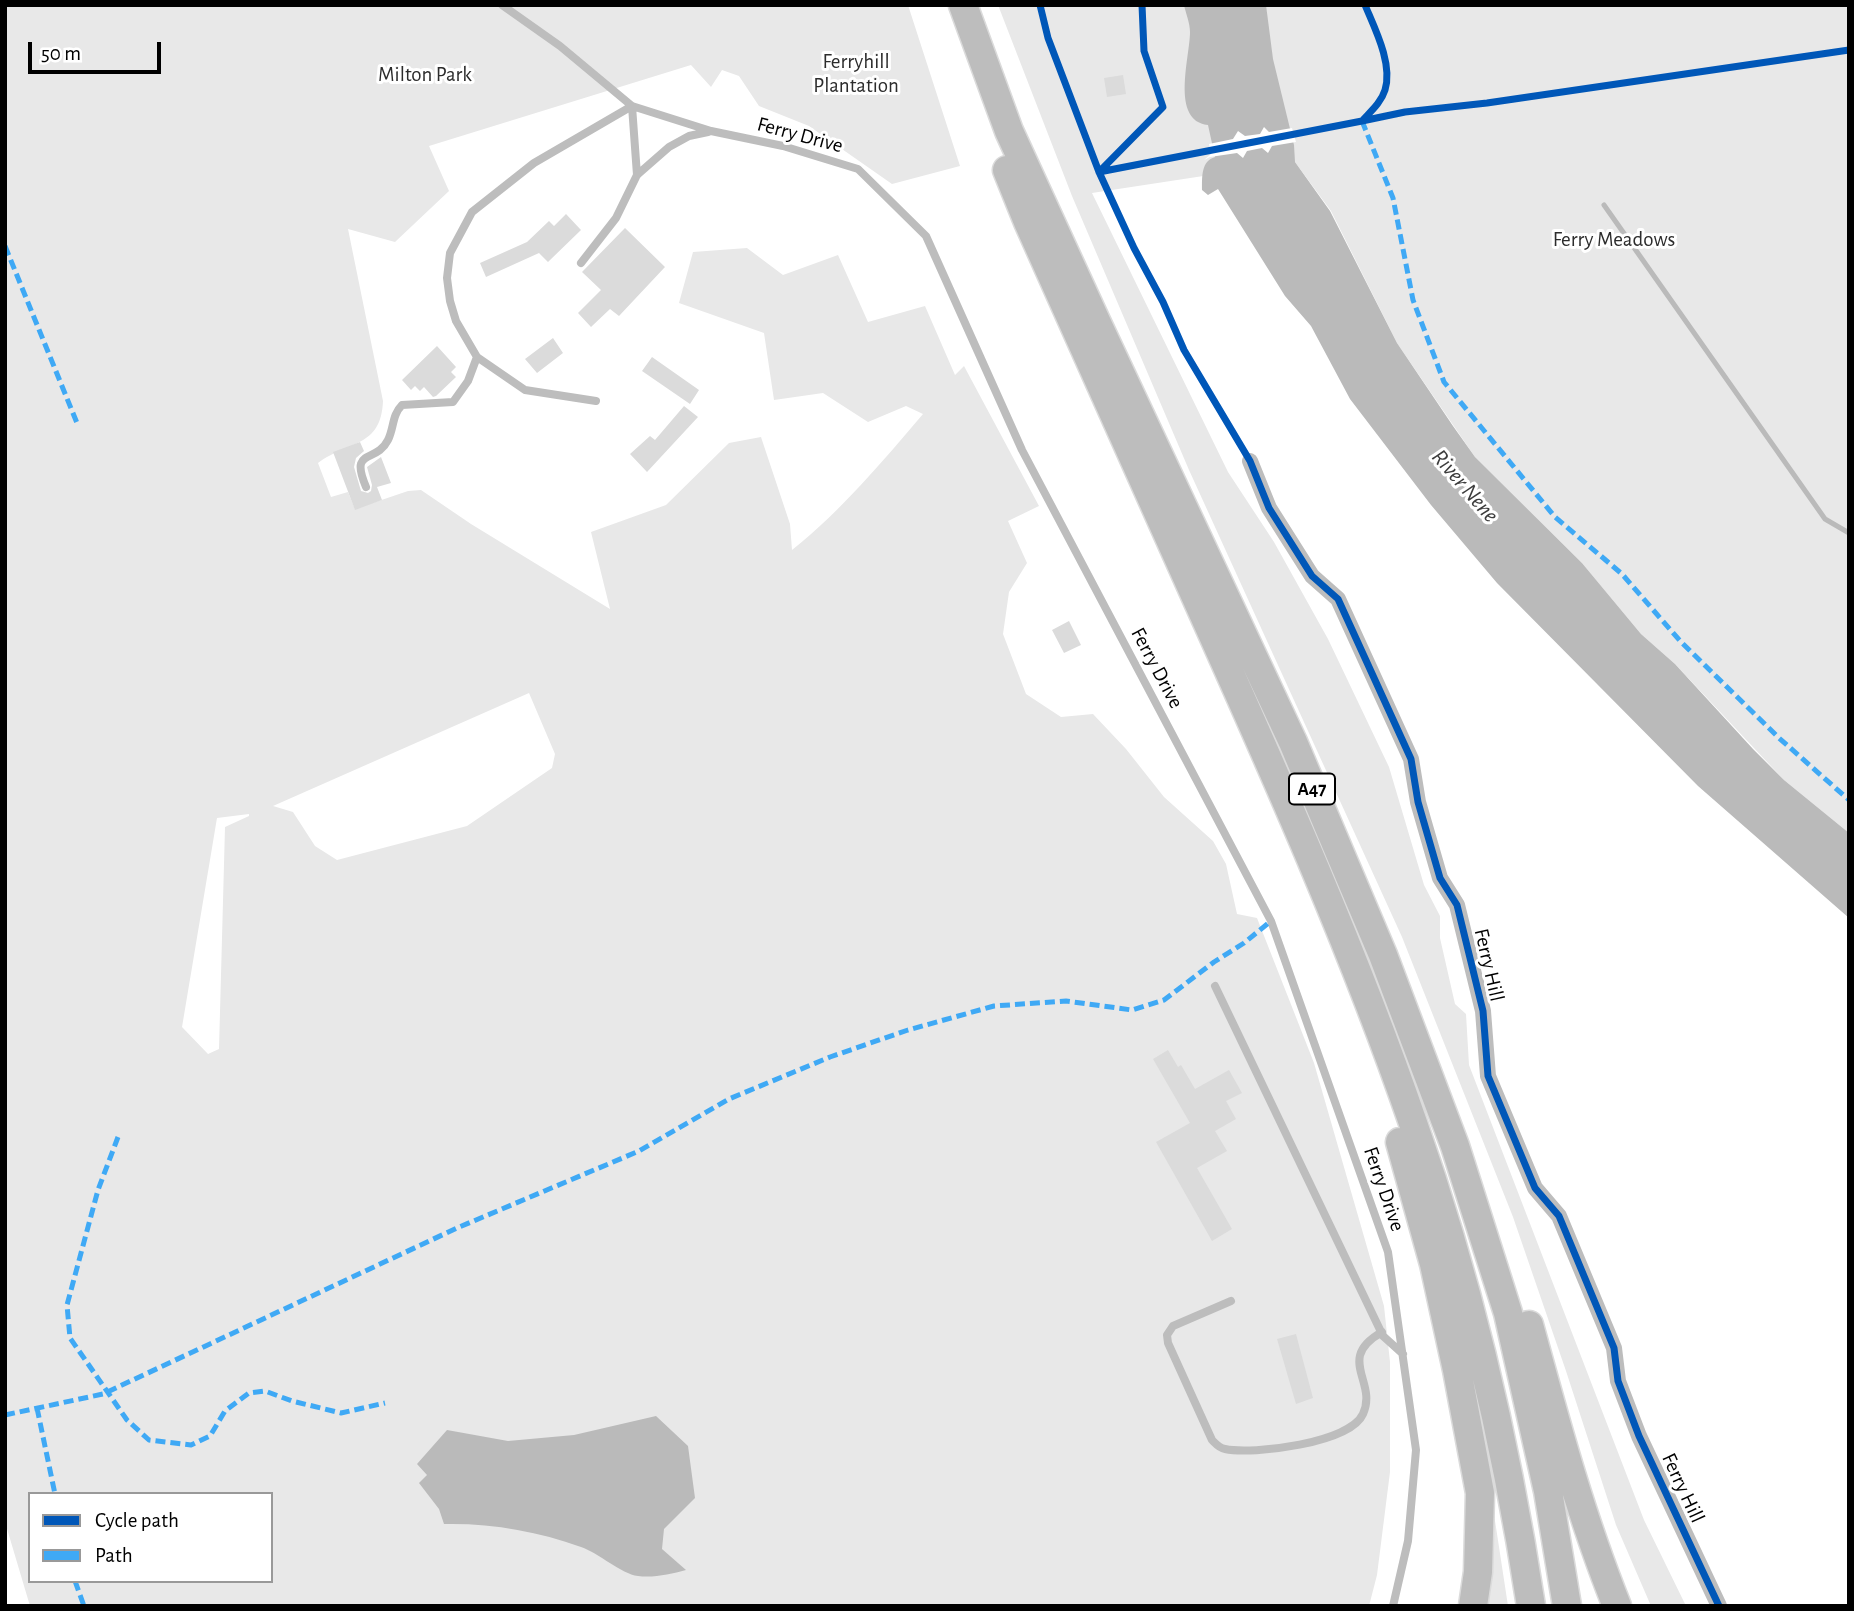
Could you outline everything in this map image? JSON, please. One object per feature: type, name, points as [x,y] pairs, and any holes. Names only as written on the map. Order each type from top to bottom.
[{"type":"highway","name":"A47","points":[[942,5],[1028,222],[1290,808],[1349,951],[1414,1125],[1485,1367],[1516,1506],[1531,1606]]},
{"type":"highway","name":"A47","points":[[962,5],[1009,131],[1293,742],[1383,955],[1468,1141],[1523,1303],[1572,1482],[1596,1555],[1617,1606]]},
{"type":"highway","name":"A47","points":[[1349,951],[1434,1264],[1457,1370],[1480,1493],[1478,1572],[1473,1606]]},
{"type":"highway","name":"A47","points":[[1383,955],[1455,1146],[1508,1314],[1548,1490],[1567,1606]]},
{"type":"street","name":"Ferry Hill","points":[[1250,461],[1269,508],[1312,576],[1338,599],[1411,759],[1418,802],[1440,878],[1457,905],[1483,1012],[1488,1076],[1535,1188],[1559,1216],[1614,1348],[1618,1381],[1639,1436],[1719,1606]]},
{"type":"lane","name":"Ferry Drive","points":[[502,5],[561,46],[632,106],[711,131],[783,146],[858,169],[926,236],[1022,450],[1271,920],[1388,1252],[1416,1450],[1408,1541],[1393,1606]]},
{"type":"lane","points":[[596,401],[525,390],[477,357],[456,321],[450,301],[447,278],[450,253],[472,212],[534,163],[632,106],[637,175]]},
{"type":"lane","points":[[580,263],[616,218],[637,175],[669,147],[690,136],[711,131]]},
{"type":"lane","points":[[366,487],[359,471],[362,460],[387,442],[396,411],[402,405],[453,402],[468,381],[477,357]]},
{"type":"lane","points":[[1215,986],[1382,1332],[1403,1354]]},
{"type":"lane","points":[[1231,1301],[1173,1326],[1167,1335],[1168,1343],[1212,1440],[1219,1447],[1226,1449],[1263,1449],[1325,1439],[1356,1423],[1363,1413],[1365,1400],[1359,1361],[1362,1349],[1367,1341],[1382,1332]]},
{"type":"green space","points":[[5,5],[908,5],[960,166],[892,184],[809,126],[759,106],[739,76],[722,70],[711,87],[691,65],[429,146],[449,191],[395,242],[348,229],[383,401],[381,416],[370,435],[318,463],[331,497],[348,492],[355,509],[408,491],[421,490],[471,524],[610,609],[591,532],[666,505],[729,443],[761,437],[790,524],[792,550],[845,502],[923,414],[906,406],[868,422],[823,393],[774,400],[764,333],[679,303],[693,252],[747,248],[783,275],[838,255],[868,322],[925,306],[955,375],[964,366],[1039,506],[1008,521],[1027,563],[1009,592],[1003,634],[1026,694],[1061,717],[1093,714],[1126,749],[1164,797],[1213,841],[1226,864],[1237,914],[1257,918],[1314,1063],[1384,1306],[1390,1362],[1390,1472],[1377,1575],[1369,1606],[30,1606],[5,1522]],"holes":[[[529,693],[555,754],[552,768],[467,826],[337,860],[315,846],[293,812],[273,806]],[[249,814],[225,827],[219,1049],[208,1054],[182,1027],[217,818]]]},
{"type":"green space","name":"Ferry Meadows","points":[[998,5],[1849,5],[1849,833],[1784,780],[1675,664],[1641,634],[1582,563],[1475,457],[1397,343],[1331,211],[1295,162],[1092,193],[1228,472],[1274,542],[1328,639],[1389,767],[1424,885],[1440,916],[1440,938],[1455,1004],[1466,1014],[1469,1065],[1644,1520],[1686,1606],[1651,1606],[1616,1525],[1513,1217],[1402,937],[1189,470],[1072,196]]},
{"type":"green space","points":[[1492,1501],[1508,1606],[1485,1606]]},
{"type":"water","name":"River Nene","points":[[1184,5],[1266,5],[1273,59],[1294,145],[1295,162],[1330,211],[1397,343],[1475,457],[1582,563],[1641,634],[1675,664],[1753,749],[1784,780],[1849,833],[1849,918],[1698,786],[1497,583],[1431,505],[1350,399],[1311,326],[1285,296],[1218,189],[1208,195],[1202,190],[1205,166],[1215,157],[1208,125],[1196,121],[1189,112],[1186,100],[1190,32]]},
{"type":"water","points":[[656,1416],[688,1446],[695,1498],[664,1529],[662,1549],[686,1570],[656,1576],[638,1576],[588,1550],[564,1541],[514,1529],[444,1524],[439,1509],[419,1483],[427,1475],[417,1464],[447,1430],[508,1441],[574,1435]]},
{"type":"pier","points":[[1264,127],[1269,132],[1292,128],[1296,142],[1272,146],[1268,153],[1262,148],[1247,151],[1243,158],[1237,153],[1204,160],[1211,154],[1209,144],[1233,139],[1238,131],[1245,136],[1260,134]]},
{"type":"building","points":[[1123,75],[1126,94],[1107,97],[1104,78]]},
{"type":"building","points":[[566,214],[581,230],[548,262],[539,253],[486,277],[480,263],[527,242],[549,221],[554,226]]},
{"type":"building","points":[[625,228],[665,267],[619,316],[610,309],[591,327],[578,313],[601,290],[582,272]]},
{"type":"building","points":[[553,338],[563,353],[537,373],[525,359]]},
{"type":"building","points":[[437,346],[456,367],[451,372],[456,377],[433,397],[424,387],[420,391],[415,386],[411,390],[402,380]]},
{"type":"building","points":[[652,357],[699,390],[690,404],[642,371]]},
{"type":"building","points":[[684,406],[698,417],[647,472],[630,454],[650,436],[655,440]]},
{"type":"building","points":[[360,442],[364,451],[356,458],[354,467],[361,491],[371,491],[367,467],[381,457],[391,483],[377,487],[382,500],[355,510],[333,452]]},
{"type":"building","points":[[1069,621],[1081,645],[1064,653],[1052,630]]},
{"type":"building","points":[[1168,1050],[1178,1067],[1181,1065],[1195,1089],[1229,1070],[1242,1093],[1226,1101],[1236,1119],[1215,1131],[1227,1151],[1197,1168],[1232,1229],[1212,1241],[1156,1142],[1190,1123],[1153,1059]]},
{"type":"building","points":[[1296,1334],[1313,1398],[1296,1404],[1277,1339]]},
{"type":"waterway","points":[[1604,205],[1825,519],[1849,533]]},
{"type":"marked path","points":[[1362,121],[1393,198],[1413,300],[1444,382],[1555,517],[1622,574],[1681,642],[1779,738],[1849,800]]},
{"type":"marked path","points":[[5,246],[77,423]]},
{"type":"marked path","points":[[5,1415],[103,1394],[457,1228],[639,1151],[729,1099],[830,1057],[908,1030],[994,1006],[1066,1001],[1132,1010],[1164,1000],[1271,921]]},
{"type":"marked path","points":[[118,1137],[98,1190],[67,1305],[70,1338],[127,1420],[149,1440],[191,1445],[210,1436],[225,1411],[249,1393],[265,1391],[341,1413],[385,1403]]},
{"type":"marked path","points":[[37,1408],[55,1492]]},
{"type":"marked path","points":[[76,1583],[84,1606]]},
{"type":"cycle path","points":[[1040,5],[1048,38],[1099,172],[1184,350],[1250,461],[1269,508],[1312,576],[1338,599],[1411,759],[1418,802],[1440,878],[1457,905],[1483,1011],[1488,1076],[1535,1188],[1559,1216],[1614,1348],[1618,1381],[1639,1436],[1719,1606]]},
{"type":"cycle path","points":[[1099,172],[1163,107],[1144,51],[1142,5]]},
{"type":"cycle path","points":[[1099,172],[1362,121],[1381,99],[1387,80],[1382,47],[1365,5]]},
{"type":"cycle path","points":[[1362,121],[1405,112],[1487,103],[1849,50]]},
{"type":"park label","name":"Ferryhill Plantation","points":[[856,74]]},
{"type":"park label","name":"Milton Park","points":[[425,75]]}]
